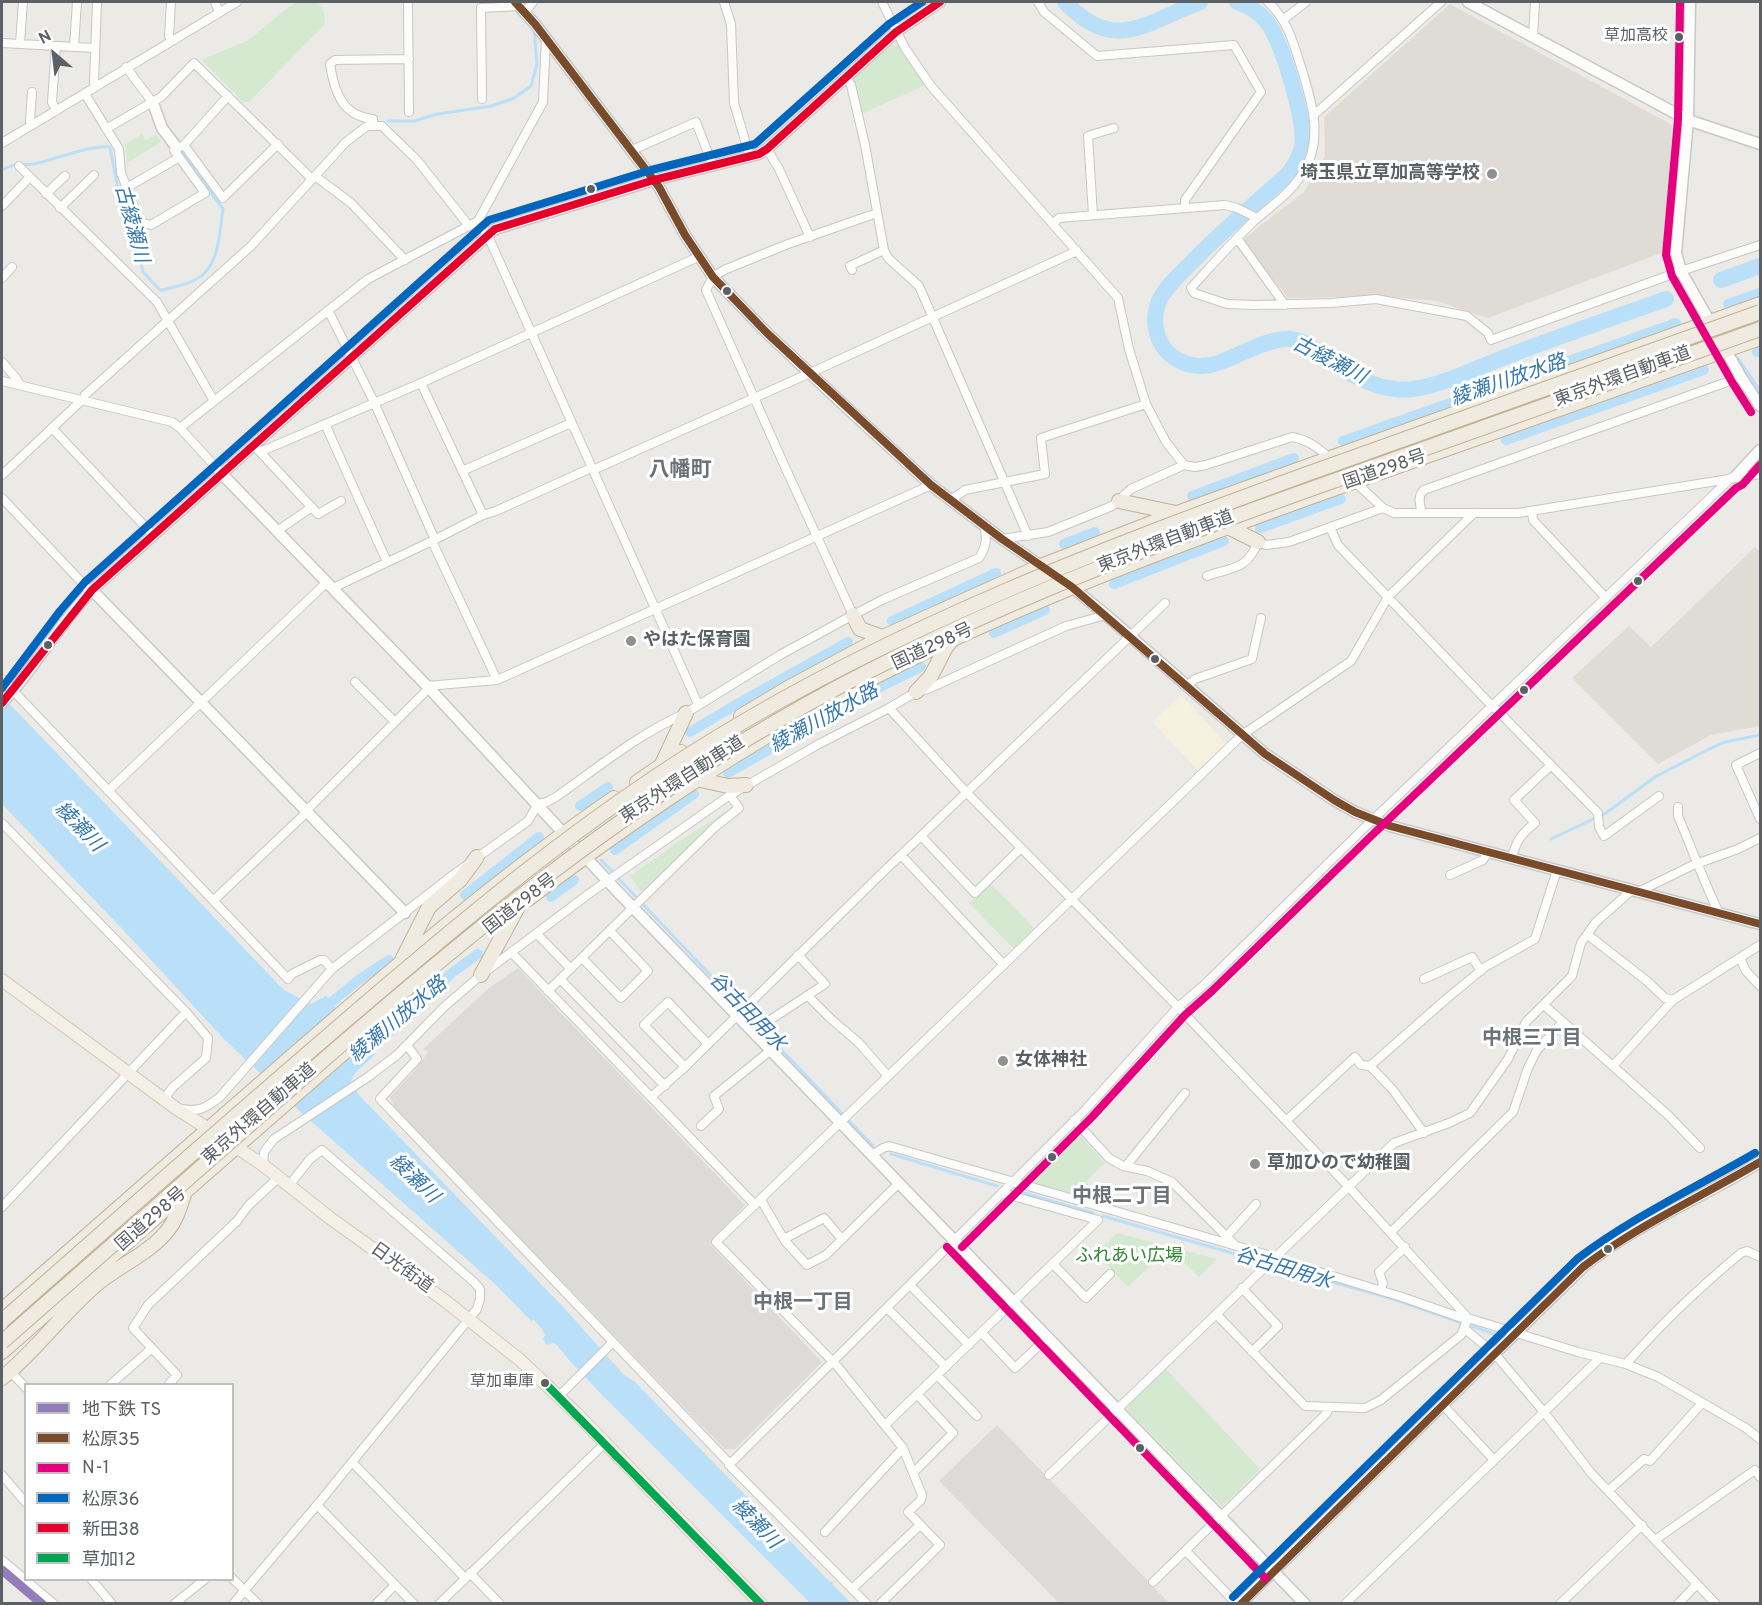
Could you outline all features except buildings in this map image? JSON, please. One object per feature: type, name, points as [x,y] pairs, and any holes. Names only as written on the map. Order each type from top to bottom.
[{"type":"highway","name":"国道298号","points":[[2,1310],[250,1092],[460,912],[564,832],[662,764],[788,688],[883,638],[1041,566],[1177,513],[1761,304]]},
{"type":"highway","name":"東京外環自動車道","points":[[2,1321],[404,970],[513,881],[663,772],[774,704],[935,621],[1102,550],[1306,474],[1761,312]]},
{"type":"highway","name":"東京外環自動車道","points":[[2,1342],[343,1042],[473,932],[617,823],[773,723],[835,688],[944,634],[1122,558],[1761,329]]},
{"type":"highway","name":"国道298号","points":[[2,1352],[415,990],[519,905],[586,855],[696,779],[748,747],[852,688],[954,638],[1072,587],[1228,527],[1761,338]]},
{"type":"highway","points":[[1119,501],[1177,513]]},
{"type":"highway","points":[[1228,527],[1258,542]]},
{"type":"highway","points":[[853,615],[860,628],[883,638]]},
{"type":"highway","points":[[916,692],[931,676],[946,647],[954,638]]},
{"type":"highway","points":[[662,764],[686,713]]},
{"type":"highway","points":[[696,779],[728,786],[746,785]]},
{"type":"highway","points":[[400,963],[429,907],[460,880],[477,857]]},
{"type":"highway","points":[[481,975],[519,905]]},
{"type":"highway","points":[[6,1374],[89,1291],[116,1269],[159,1240],[178,1216],[185,1190]]},
{"type":"main road","name":"日光街道","points":[[2,980],[177,1109],[235,1146],[520,1360],[559,1396],[761,1604]]},
{"type":"street","points":[[20,43],[23,2]]},
{"type":"street","points":[[74,47],[77,2]]},
{"type":"street","points":[[96,87],[94,48],[97,2]]},
{"type":"street","points":[[171,2],[169,36],[171,40]]},
{"type":"street","points":[[215,2],[219,12]]},
{"type":"street","points":[[2,143],[237,2]]},
{"type":"street","points":[[408,2],[409,112]]},
{"type":"street","points":[[482,99],[481,8],[520,7],[533,2]]},
{"type":"street","points":[[724,2],[731,24],[734,102],[750,157]]},
{"type":"street","points":[[882,2],[896,32],[931,86],[1118,298],[1129,349],[1146,404],[1166,442],[1184,465]]},
{"type":"street","points":[[8,696],[61,625],[91,591],[222,474],[257,449],[351,358],[500,227],[654,180],[750,157],[768,149],[896,32],[940,2]]},
{"type":"street","points":[[1038,2],[1044,12],[1097,56],[1234,45],[1261,92],[1185,200],[1185,208]]},
{"type":"street","points":[[1268,2],[1284,19],[1293,39],[1315,114],[1315,140],[1311,158],[1301,177],[1255,217],[1191,288],[1194,293],[1227,304],[1285,305],[1376,299],[1428,307],[1467,315],[1488,333],[1491,340],[1681,271],[1761,245]]},
{"type":"street","points":[[1284,19],[1306,2]]},
{"type":"street","points":[[1315,114],[1441,2]]},
{"type":"street","points":[[1468,2],[1688,120],[1761,144]]},
{"type":"street","points":[[1533,37],[1535,2]]},
{"type":"street","points":[[1690,2],[1688,120],[1676,244],[1681,271],[1725,350],[1761,406]]},
{"type":"street","points":[[520,7],[654,180],[698,256],[739,306],[931,485],[1107,615],[1242,735],[1318,790],[1373,819],[1425,836],[1761,924]]},
{"type":"street","points":[[180,428],[368,279],[478,221],[543,102],[546,39]]},
{"type":"street","points":[[2,43],[94,48]]},
{"type":"street","points":[[56,46],[52,102],[56,110]]},
{"type":"street","points":[[373,126],[373,119],[362,118],[354,114],[339,98],[333,86],[330,64],[335,60],[409,59]]},
{"type":"street","points":[[106,129],[153,103],[198,65],[314,178],[351,203],[405,260]]},
{"type":"street","points":[[126,68],[153,103],[162,128],[223,198],[278,144]]},
{"type":"street","points":[[846,78],[851,86],[865,145],[884,250],[888,258],[919,286],[1028,536]]},
{"type":"street","points":[[32,92],[30,121],[32,124]]},
{"type":"street","points":[[85,93],[119,149],[121,173],[140,222],[151,225],[205,193],[180,150]]},
{"type":"street","points":[[128,187],[180,150],[228,96]]},
{"type":"street","points":[[630,151],[696,122],[713,166]]},
{"type":"street","points":[[2,475],[85,395],[251,246],[346,142],[367,126],[382,126],[417,160],[469,226]]},
{"type":"street","points":[[1093,215],[1088,136],[1114,128]]},
{"type":"street","points":[[768,149],[810,237]]},
{"type":"street","points":[[19,166],[157,303],[214,401]]},
{"type":"street","points":[[60,208],[94,175]]},
{"type":"street","points":[[46,195],[65,176]]},
{"type":"street","points":[[2,206],[29,178]]},
{"type":"street","points":[[1053,224],[1059,218],[1225,205],[1255,217]]},
{"type":"street","points":[[853,615],[706,290],[713,277],[724,270],[877,213]]},
{"type":"street","points":[[478,221],[488,236],[698,704]]},
{"type":"street","points":[[1237,238],[1285,305]]},
{"type":"street","points":[[852,270],[850,266],[884,250]]},
{"type":"street","points":[[108,791],[330,585],[387,562],[483,515],[810,373],[1077,250]]},
{"type":"street","points":[[257,449],[324,424],[421,383],[698,256]]},
{"type":"street","points":[[2,278],[12,267]]},
{"type":"street","points":[[328,310],[374,402],[497,680]]},
{"type":"street","points":[[2,362],[20,385]]},
{"type":"street","points":[[1422,513],[1419,502],[1424,490],[1741,377]]},
{"type":"street","points":[[2,381],[172,422],[180,428],[428,687],[633,908],[1305,1604]]},
{"type":"street","points":[[421,383],[483,515]]},
{"type":"street","points":[[951,500],[966,490],[1045,474],[1041,438],[1146,404]]},
{"type":"street","points":[[462,471],[571,423]]},
{"type":"street","points":[[324,424],[387,562]]},
{"type":"street","points":[[52,428],[153,535]]},
{"type":"street","points":[[1002,539],[1048,532],[1112,506],[1137,486],[1184,465],[1195,467],[1206,465],[1292,437],[1304,439],[1313,444],[1383,508],[1394,513],[1532,511],[1761,474]]},
{"type":"street","points":[[257,449],[318,514],[341,501]]},
{"type":"street","points":[[730,1464],[1074,1120],[1178,1007],[1205,984],[1373,819],[1761,450]]},
{"type":"street","points":[[214,900],[307,810],[428,687],[497,680],[931,485]]},
{"type":"street","points":[[2,498],[405,913]]},
{"type":"street","points":[[278,531],[312,507]]},
{"type":"street","points":[[1207,576],[1247,562],[1253,555],[1258,542],[1278,545],[1383,508]]},
{"type":"street","points":[[1532,511],[1533,520],[1606,597]]},
{"type":"street","points":[[880,1604],[940,1545],[908,1512],[922,1497],[914,1472],[903,1448],[833,1362],[716,1242],[1242,735],[1351,661],[1388,597],[1474,513]]},
{"type":"street","points":[[177,1109],[195,1112],[204,1109],[220,1097],[332,969],[477,857],[528,821],[538,804],[556,797],[672,719],[686,713],[780,655],[884,599],[979,558],[986,548],[984,525]]},
{"type":"street","points":[[1330,527],[1338,545],[1598,813],[1599,827],[1604,836],[1659,796]]},
{"type":"street","points":[[651,1097],[685,1067],[798,954],[1165,603]]},
{"type":"street","points":[[262,1166],[264,1152],[269,1144],[287,1129],[368,1077],[397,1055],[444,1006],[481,975],[608,880],[730,795],[916,692],[928,689],[1066,626],[1107,615]]},
{"type":"street","points":[[1187,686],[1195,679],[1252,659],[1261,618]]},
{"type":"street","points":[[2,680],[8,696],[108,791],[288,979],[292,974],[320,960],[324,960],[332,969]]},
{"type":"street","points":[[355,682],[395,722]]},
{"type":"street","points":[[889,708],[966,792],[1178,1007],[1348,1186],[1468,1318]]},
{"type":"street","points":[[1761,753],[1737,765],[1761,819]]},
{"type":"street","points":[[1512,858],[1516,842],[1523,832],[1535,824],[1514,800],[1550,766]]},
{"type":"street","points":[[1751,795],[1761,790]]},
{"type":"street","points":[[548,991],[715,827],[739,808],[730,795]]},
{"type":"street","points":[[1678,807],[1678,816],[1704,883],[1719,913]]},
{"type":"street","points":[[2,823],[186,1012],[208,1038],[206,1058],[173,1087],[164,1099]]},
{"type":"street","points":[[921,836],[975,893],[1021,848]]},
{"type":"street","points":[[1049,1475],[1394,1143],[1470,1113],[1508,1059],[1526,1022],[1572,976],[1581,943],[1602,915],[1635,891],[1761,838]]},
{"type":"street","points":[[1450,875],[1483,860],[1488,852]]},
{"type":"street","points":[[901,855],[1004,965]]},
{"type":"street","points":[[1370,1066],[1481,971],[1535,939],[1557,870]]},
{"type":"street","points":[[582,958],[621,998],[648,971],[610,931]]},
{"type":"street","points":[[537,933],[571,969]]},
{"type":"street","points":[[1588,935],[1665,998],[1673,1000]]},
{"type":"street","points":[[1613,1066],[1673,1000],[1761,945]]},
{"type":"street","points":[[512,953],[651,1097],[758,1203],[807,1266],[826,1255],[899,1183]]},
{"type":"street","points":[[766,1022],[825,984],[798,954]]},
{"type":"street","points":[[1425,979],[1472,957],[1481,971]]},
{"type":"street","points":[[1740,958],[1746,970],[1761,986]]},
{"type":"street","points":[[560,979],[665,1086]]},
{"type":"street","points":[[808,996],[858,1042],[888,1076]]},
{"type":"street","points":[[685,1067],[644,1025],[668,1002],[708,1044]]},
{"type":"street","points":[[1544,1005],[1668,1115],[1700,1148]]},
{"type":"street","points":[[3,1201],[130,1074],[186,1012]]},
{"type":"street","points":[[1391,1232],[1514,1112],[1527,1068],[1536,1050],[1563,1023]]},
{"type":"street","points":[[406,1045],[417,1059],[381,1099],[767,1504],[867,1604]]},
{"type":"street","points":[[701,1126],[719,1109],[714,1096],[771,1050]]},
{"type":"street","points":[[1286,1121],[1355,1057],[1361,1065],[1370,1066],[1393,1090],[1424,1133]]},
{"type":"street","points":[[1126,1166],[1185,1094]]},
{"type":"street","points":[[1074,1120],[1109,1158],[1172,1182],[1235,1245]]},
{"type":"street","points":[[873,1155],[889,1146],[1235,1245],[1381,1290],[1462,1318],[1626,1364],[1658,1377],[1746,1428],[1761,1440]]},
{"type":"street","points":[[233,1604],[477,1309],[480,1299],[480,1289],[322,1150],[310,1159],[288,1187]]},
{"type":"street","points":[[1186,1551],[1238,1604],[1494,1353],[1601,1252],[1631,1233],[1761,1162]]},
{"type":"street","points":[[170,1383],[177,1375],[134,1328],[148,1305],[237,1221],[248,1206],[278,1178]]},
{"type":"street","points":[[885,1425],[1098,1220],[1002,1193]]},
{"type":"street","points":[[1227,1236],[1256,1204]]},
{"type":"street","points":[[784,1239],[824,1218],[841,1238]]},
{"type":"street","points":[[1381,1290],[1383,1283],[1378,1272],[1405,1247]]},
{"type":"street","points":[[1626,1364],[1655,1330],[1741,1253],[1747,1251],[1761,1257]]},
{"type":"street","points":[[1053,1264],[1086,1298],[1110,1274]]},
{"type":"street","points":[[910,1285],[969,1345]]},
{"type":"street","points":[[1242,1288],[1278,1326],[1252,1352]]},
{"type":"street","points":[[887,1308],[946,1367]]},
{"type":"street","points":[[1216,1314],[1305,1406],[1365,1408],[1381,1400],[1461,1335],[1468,1318]]},
{"type":"street","points":[[1465,1329],[1494,1353],[1591,1473],[1716,1604]]},
{"type":"street","points":[[982,1333],[1015,1368],[1048,1337]]},
{"type":"street","points":[[559,1396],[613,1342]]},
{"type":"street","points":[[112,1383],[151,1349]]},
{"type":"street","points":[[1345,1604],[1600,1358]]},
{"type":"street","points":[[6,1374],[24,1387]]},
{"type":"street","points":[[937,1375],[977,1416]]},
{"type":"street","points":[[914,1472],[953,1433],[917,1395]]},
{"type":"street","points":[[1608,1491],[1644,1459],[1650,1461],[1702,1403]]},
{"type":"street","points":[[1443,1405],[1494,1460]]},
{"type":"street","points":[[1153,1582],[1326,1414],[1330,1407]]},
{"type":"street","points":[[439,1604],[605,1443]]},
{"type":"street","points":[[825,1532],[903,1448]]},
{"type":"street","points":[[351,1462],[467,1576],[500,1604]]},
{"type":"street","points":[[1655,1540],[1755,1470],[1761,1477]]},
{"type":"street","points":[[2,1475],[24,1501]]},
{"type":"street","points":[[317,1505],[414,1604]]},
{"type":"street","points":[[852,1589],[920,1525]]},
{"type":"street","points":[[1560,1604],[1642,1525]]},
{"type":"street","points":[[2,1560],[24,1579]]},
{"type":"street","points":[[234,1580],[258,1604]]},
{"type":"street","points":[[27,1581],[54,1604]]},
{"type":"street","points":[[93,1581],[112,1604]]},
{"type":"street","points":[[174,1604],[203,1581]]},
{"type":"street","points":[[1678,1604],[1697,1584]]},
{"type":"street","points":[[375,1604],[395,1585]]},
{"type":"shaded area","name":"埼玉県立草加高等学校","points":[[1450,4],[1672,125],[1664,252],[1488,318],[1437,301],[1379,296],[1288,298],[1242,240],[1304,192],[1325,156],[1324,117]]},
{"type":"shaded area","points":[[1755,547],[1760,552],[1760,726],[1711,735],[1658,764],[1572,678],[1629,626],[1651,647]]},
{"type":"shaded area","points":[[1181,695],[1228,746],[1201,773],[1152,722]]},
{"type":"shaded area","points":[[518,968],[745,1205],[710,1244],[822,1362],[735,1449],[724,1449],[395,1108],[390,1097],[428,1052],[423,1049],[489,988]]},
{"type":"shaded area","points":[[997,1425],[1169,1603],[1059,1603],[939,1481]]},
{"type":"green space","points":[[297,2],[317,2],[324,12],[324,25],[249,102],[243,102],[203,59],[247,41]]},
{"type":"green space","points":[[891,45],[898,45],[925,85],[862,114],[853,78]]},
{"type":"green space","points":[[142,134],[146,140],[156,135],[161,142],[127,163],[125,144]]},
{"type":"green space","points":[[730,809],[641,892],[630,876]]},
{"type":"green space","points":[[990,883],[1036,930],[1015,950],[969,903]]},
{"type":"green space","points":[[1075,1130],[1105,1163],[1086,1181],[1095,1195],[1092,1200],[1024,1180]]},
{"type":"green space","name":"ふれあい広場","points":[[1117,1233],[1217,1259],[1199,1277],[1169,1248],[1128,1287],[1096,1253]]},
{"type":"green space","points":[[1165,1368],[1260,1469],[1222,1507],[1126,1408],[1126,1404]]},
{"type":"water","name":"綾瀬川","points":[[2,696],[284,990],[311,1004],[326,996],[337,1009],[328,1021],[352,1049],[367,1042],[375,1055],[355,1073],[351,1081],[359,1095],[566,1310],[623,1374],[635,1382],[830,1582],[834,1581],[832,1584],[851,1603],[810,1603],[603,1396],[557,1345],[553,1343],[547,1345],[543,1339],[545,1335],[542,1329],[534,1320],[531,1321],[498,1287],[294,1106],[223,1038],[2,804]]},
{"type":"waterway","name":"古綾瀬川","points":[[1065,2],[1083,18],[1099,27],[1115,30],[1146,25],[1200,2]]},
{"type":"waterway","name":"古綾瀬川","points":[[1237,2],[1261,15],[1273,32],[1286,63],[1297,101],[1302,146],[1297,161],[1288,174],[1212,242],[1176,278],[1162,296],[1156,312],[1156,329],[1162,345],[1173,357],[1183,363],[1210,365],[1268,343],[1290,339],[1309,345],[1350,374],[1380,386],[1395,389],[1422,388],[1666,299]]},
{"type":"waterway","name":"古綾瀬川","points":[[388,121],[415,121],[437,114],[492,106],[514,98],[531,86],[537,64],[534,29]]},
{"type":"waterway","name":"古綾瀬川","points":[[2,170],[93,148],[110,147],[118,189],[133,226],[143,272],[160,290],[163,290],[195,280],[209,267],[217,249],[223,209],[180,150]]},
{"type":"waterway","name":"古綾瀬川","points":[[1721,280],[1760,266]]},
{"type":"waterway","name":"綾瀬川放水路","points":[[1728,304],[1760,293]]},
{"type":"waterway","name":"綾瀬川放水路","points":[[1343,441],[1676,323]]},
{"type":"waterway","points":[[1738,358],[1760,391]]},
{"type":"waterway","name":"綾瀬川放水路","points":[[1506,440],[1704,370]]},
{"type":"waterway","name":"綾瀬川放水路","points":[[1192,496],[1294,458]]},
{"type":"waterway","name":"綾瀬川放水路","points":[[1260,528],[1341,499]]},
{"type":"waterway","name":"綾瀬川放水路","points":[[1064,544],[1095,532]]},
{"type":"waterway","name":"綾瀬川放水路","points":[[1114,584],[1224,541]]},
{"type":"waterway","name":"綾瀬川放水路","points":[[892,621],[996,573]]},
{"type":"waterway","name":"綾瀬川放水路","points":[[994,633],[1045,610]]},
{"type":"waterway","name":"綾瀬川放水路","points":[[690,732],[848,642]]},
{"type":"waterway","name":"綾瀬川放水路","points":[[728,773],[876,689],[921,667]]},
{"type":"waterway","points":[[1551,839],[1606,813],[1655,777],[1709,749],[1725,742],[1760,735]]},
{"type":"waterway","name":"綾瀬川放水路","points":[[580,806],[608,787]]},
{"type":"waterway","name":"綾瀬川放水路","points":[[615,850],[694,794]]},
{"type":"waterway","name":"綾瀬川放水路","points":[[465,895],[539,837]]},
{"type":"waterway","name":"谷古田用水","points":[[601,860],[612,871]]},
{"type":"waterway","name":"谷古田用水","points":[[619,879],[873,1146]]},
{"type":"waterway","name":"綾瀬川放水路","points":[[551,897],[574,880]]},
{"type":"waterway","name":"綾瀬川放水路","points":[[360,1056],[398,1025],[453,972],[478,954]]},
{"type":"waterway","name":"綾瀬川放水路","points":[[321,1011],[357,981],[389,960]]},
{"type":"waterway","name":"谷古田用水","points":[[891,1154],[997,1186]]},
{"type":"waterway","name":"谷古田用水","points":[[1017,1191],[1093,1213]]},
{"type":"waterway","name":"谷古田用水","points":[[1103,1216],[1396,1300],[1462,1323]]},
{"type":"waterway","name":"谷古田用水","points":[[1472,1326],[1496,1335]]},
{"type":"metro line","name":"TS","points":[[2,1570],[42,1604]]},
{"type":"transit line","name":"松原35","points":[[515,2],[535,24],[659,187],[685,235],[713,277],[767,333],[931,485],[1002,539],[1072,587],[1265,754],[1334,800],[1355,812],[1390,826],[1760,924]]},
{"type":"transit line","name":"松原36","points":[[2,688],[60,611],[85,582],[489,220],[651,170],[755,144],[889,24],[922,2]]},
{"type":"transit line","name":"新田38","points":[[2,703],[92,590],[495,229],[654,180],[759,154],[896,32],[940,2]]},
{"type":"transit line","name":"N-1","points":[[1680,2],[1678,119],[1666,255],[1672,276],[1751,412]]},
{"type":"transit line","name":"N-1","points":[[962,1247],[1092,1117],[1185,1015],[1736,488],[1742,485],[1760,465]]},
{"type":"transit line","name":"松原36","points":[[1233,1597],[1577,1259],[1642,1216],[1755,1153]]},
{"type":"transit line","name":"松原35","points":[[1241,1604],[1583,1267],[1626,1238],[1760,1162]]},
{"type":"transit line","name":"N-1","points":[[947,1247],[1265,1578]]},
{"type":"transit line","name":"草加12","points":[[545,1383],[761,1604]]},
{"type":"place","name":"草加高校","points":[[1679,37]]},
{"type":"place","name":"埼玉県立草加高等学校","points":[[1492,174]]},
{"type":"place","name":"やはた保育園","points":[[631,641]]},
{"type":"place","name":"女体神社","points":[[1003,1061]]},
{"type":"place","name":"草加ひので幼稚園","points":[[1255,1164]]},
{"type":"place","name":"草加車庫","points":[[545,1383]]},
{"type":"district","name":"八幡町","points":[[680,472]]},
{"type":"district","name":"中根三丁目","points":[[1532,1040]]},
{"type":"district","name":"中根二丁目","points":[[1122,1198]]},
{"type":"district","name":"中根一丁目","points":[[803,1304]]}]
